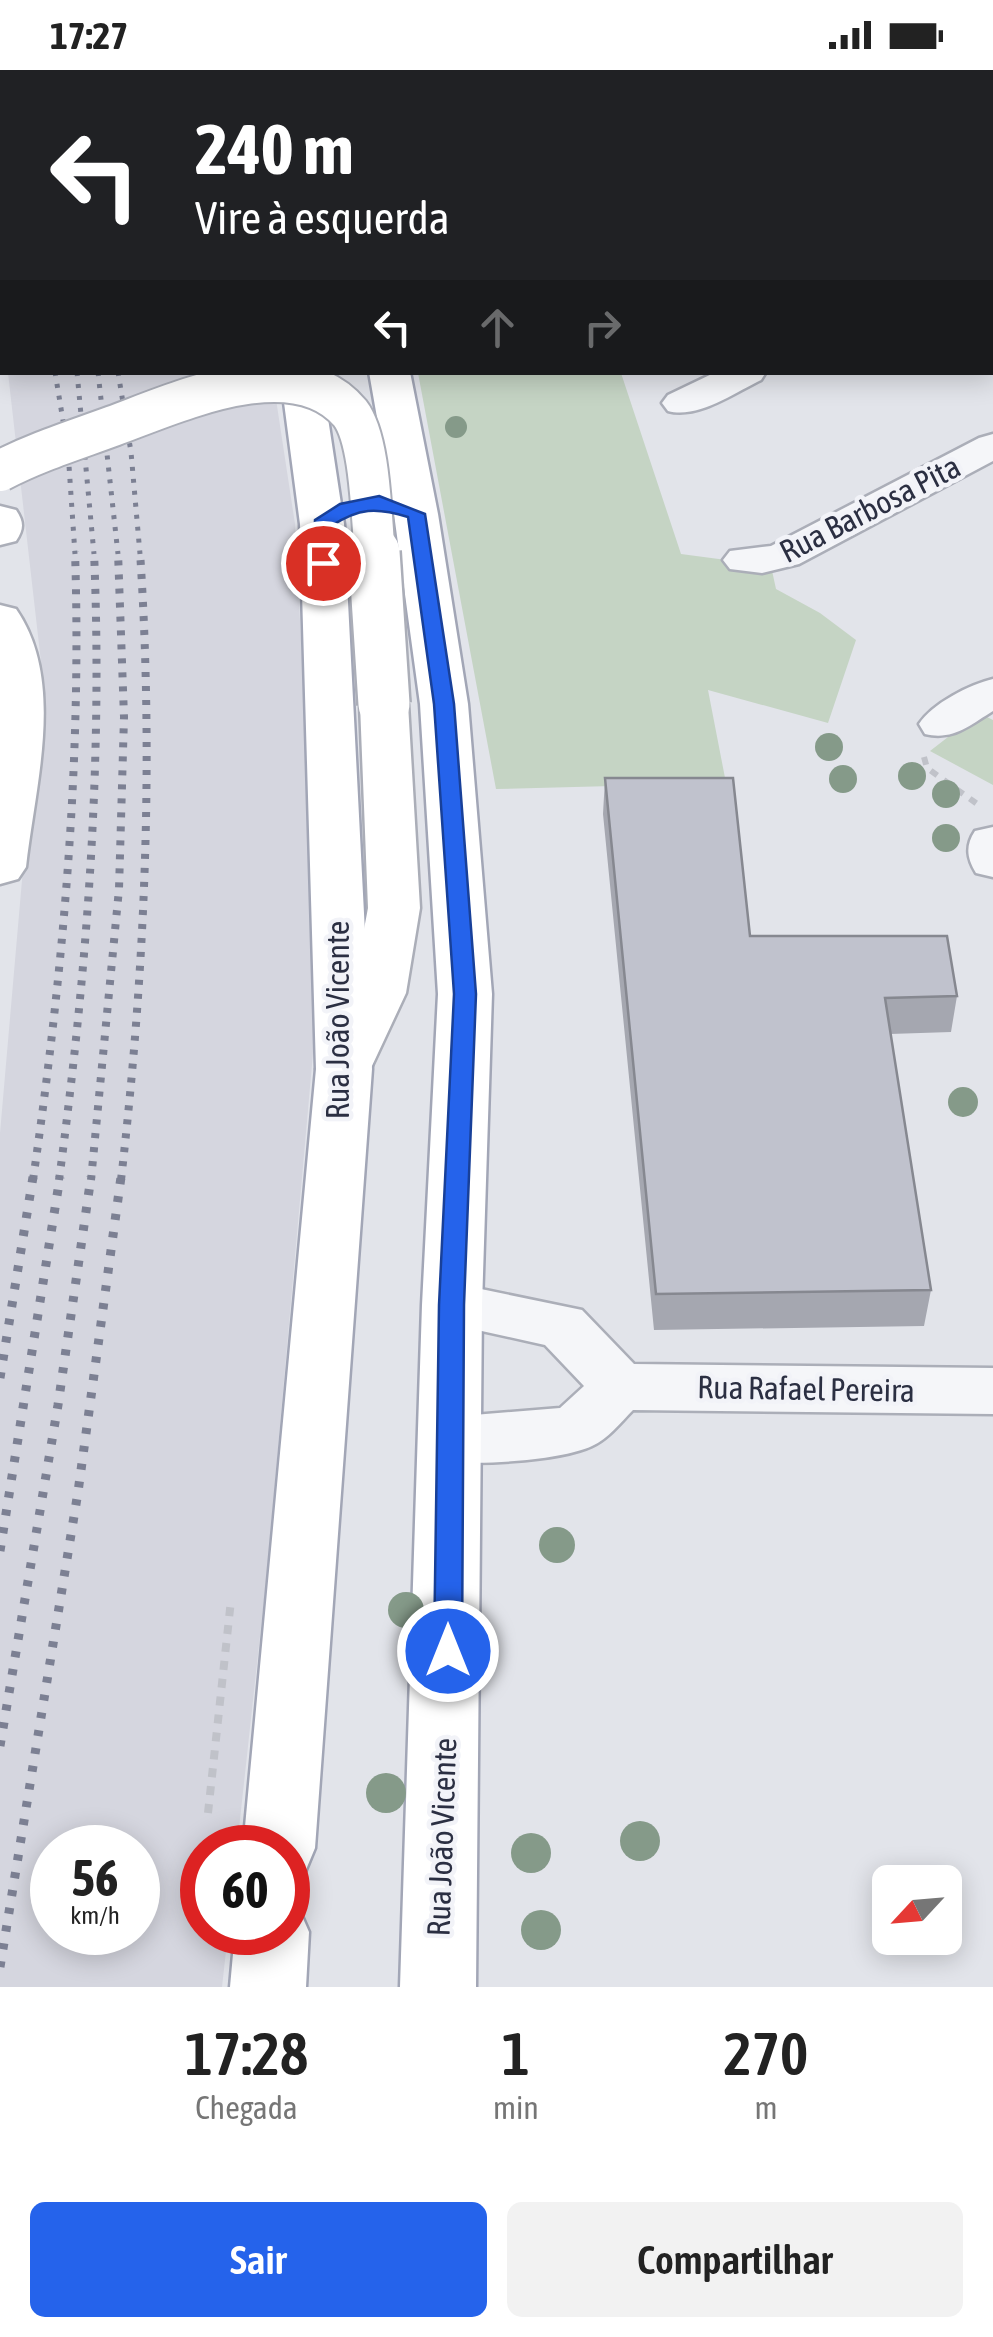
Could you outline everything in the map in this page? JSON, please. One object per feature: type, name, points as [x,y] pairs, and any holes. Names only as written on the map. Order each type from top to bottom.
[{"type":"main road","name":"Rua João Vicente","points":[[281,1825],[344,1069],[322,524],[301,375]]},
{"type":"main road","name":"Rua João Vicente","points":[[390,375],[416,514],[444,704],[465,994],[452,1305],[438,1987]]},
{"type":"main road","points":[[0,471],[45,450],[230,381],[300,387],[334,399],[353,416],[364,450],[376,566],[394,908],[379,994],[344,1069]]},
{"type":"main road","points":[[322,524],[364,502],[390,504],[416,514]]},
{"type":"main road","points":[[0,518],[0,532]]},
{"type":"main road","points":[[0,619],[17,659],[22,693],[0,867]]},
{"type":"main road","points":[[268,1987],[270,1955]]},
{"type":"street","points":[[681,403],[742,375]]},
{"type":"street","name":"Rua Barbosa Pita","points":[[744,560],[785,556],[993,446]]},
{"type":"street","points":[[940,724],[993,692]]},
{"type":"street","points":[[449,1441],[568,1432],[582,1424],[620,1386],[562,1326],[452,1305]]},
{"type":"street","name":"Rua Rafael Pereira","points":[[620,1386],[993,1390]]},
{"type":"path","points":[[940,724],[918,738],[927,768],[980,804],[992,852]]},
{"type":"path","points":[[208,1813],[231,1600]]},
{"type":"shaded area","points":[[8,375],[272,375],[295,524],[311,835],[315,1031],[267,1572],[239,1825],[180,1825],[180,1955],[226,1955],[222,1987],[0,1987],[0,1133],[41,662]]},
{"type":"green space","points":[[418,375],[622,375],[681,554],[771,566],[776,589],[820,613],[856,640],[828,723],[708,690],[726,783],[496,789]]},
{"type":"green space","points":[[979,713],[993,720],[993,785],[930,751]]},
{"type":"building","points":[[605,778],[733,778],[750,936],[947,936],[957,996],[885,998],[931,1290],[656,1294]]},
{"type":"railway","points":[[55,375],[68,451],[75,554]]},
{"type":"railway","points":[[77,375],[94,554]]},
{"type":"railway","points":[[98,375],[118,554]]},
{"type":"railway","points":[[118,375],[131,452],[140,554]]},
{"type":"railway","points":[[33,1180],[68,867],[76,709],[75,552]]},
{"type":"railway","points":[[59,1180],[78,1024],[90,867],[96,709],[94,552]]},
{"type":"railway","points":[[91,1180],[119,889],[124,717],[118,552]]},
{"type":"railway","points":[[121,1180],[136,1024],[145,866],[146,709],[140,552]]},
{"type":"railway","points":[[0,1378],[33,1177]]},
{"type":"railway","points":[[0,1551],[60,1177]]},
{"type":"railway","points":[[0,1746],[58,1405],[91,1177]]},
{"type":"railway","points":[[0,1967],[78,1492],[121,1177]]},
{"type":"route","points":[[323,563],[322,524],[346,508],[379,502],[416,514],[444,704],[465,994],[452,1305],[448,1651]]}]
